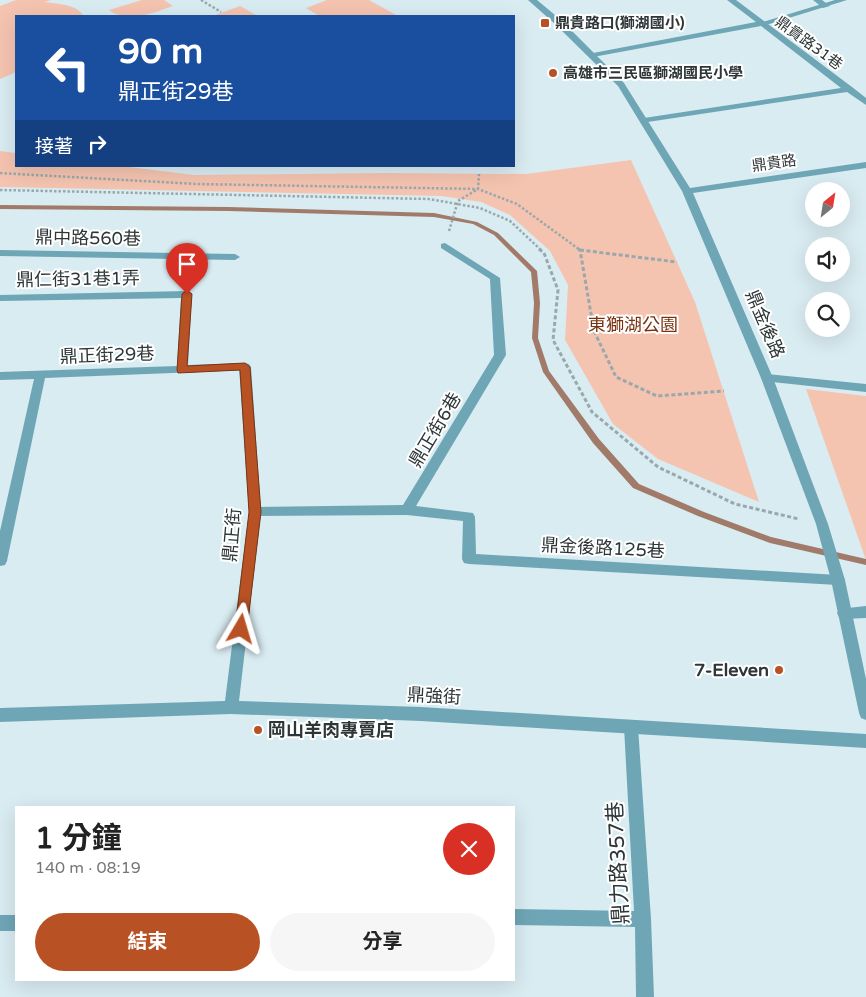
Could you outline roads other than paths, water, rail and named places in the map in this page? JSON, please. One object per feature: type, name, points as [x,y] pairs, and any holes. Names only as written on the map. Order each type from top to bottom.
[{"type":"street","name":"鼎金後路","points":[[532,0],[593,55],[620,85],[687,190],[767,378],[822,524],[838,580],[866,713]]},
{"type":"street","name":"鼎貴路31巷","points":[[731,0],[760,24],[866,102]]},
{"type":"street","points":[[817,0],[826,6]]},
{"type":"street","points":[[593,55],[760,24],[843,0]]},
{"type":"street","points":[[644,121],[850,90]]},
{"type":"street","name":"鼎貴路","points":[[687,190],[866,165]]},
{"type":"street","name":"鼎正街6巷","points":[[407,510],[500,355],[496,278],[445,246]]},
{"type":"street","name":"鼎中路560巷","points":[[0,253],[235,257]]},
{"type":"street","name":"鼎仁街31巷1弄","points":[[0,298],[187,294],[182,370]]},
{"type":"street","name":"鼎正街29巷","points":[[0,376],[245,367]]},
{"type":"street","name":"鼎正街","points":[[231,707],[255,512],[245,367]]},
{"type":"street","points":[[0,561],[40,374]]},
{"type":"street","points":[[767,378],[866,388]]},
{"type":"street","points":[[255,512],[407,510]]},
{"type":"street","name":"鼎金後路125巷","points":[[407,510],[469,517],[469,559],[838,580]]},
{"type":"street","points":[[844,613],[866,612]]},
{"type":"street","name":"鼎強街","points":[[0,715],[231,707],[420,714],[866,741]]},
{"type":"street","name":"鼎力路357巷","points":[[631,727],[643,919],[645,997]]},
{"type":"street","points":[[515,917],[643,919]]},
{"type":"street","points":[[0,923],[15,923]]},
{"type":"waterway","points":[[0,207],[228,209],[434,215],[475,223],[496,234],[534,271],[537,303],[535,338],[546,372],[596,441],[636,486],[701,514],[770,540],[866,562]]},
{"type":"place","name":"鼎貴路口(獅湖國小)","points":[[545,23]]},
{"type":"place","name":"高雄市三民區獅湖國民小學","points":[[553,73]]},
{"type":"place","name":"7-Eleven","points":[[779,670]]},
{"type":"place","name":"岡山羊肉專賣店","points":[[258,730]]},
{"type":"park label","name":"東獅湖公園","points":[[633,325]]}]
